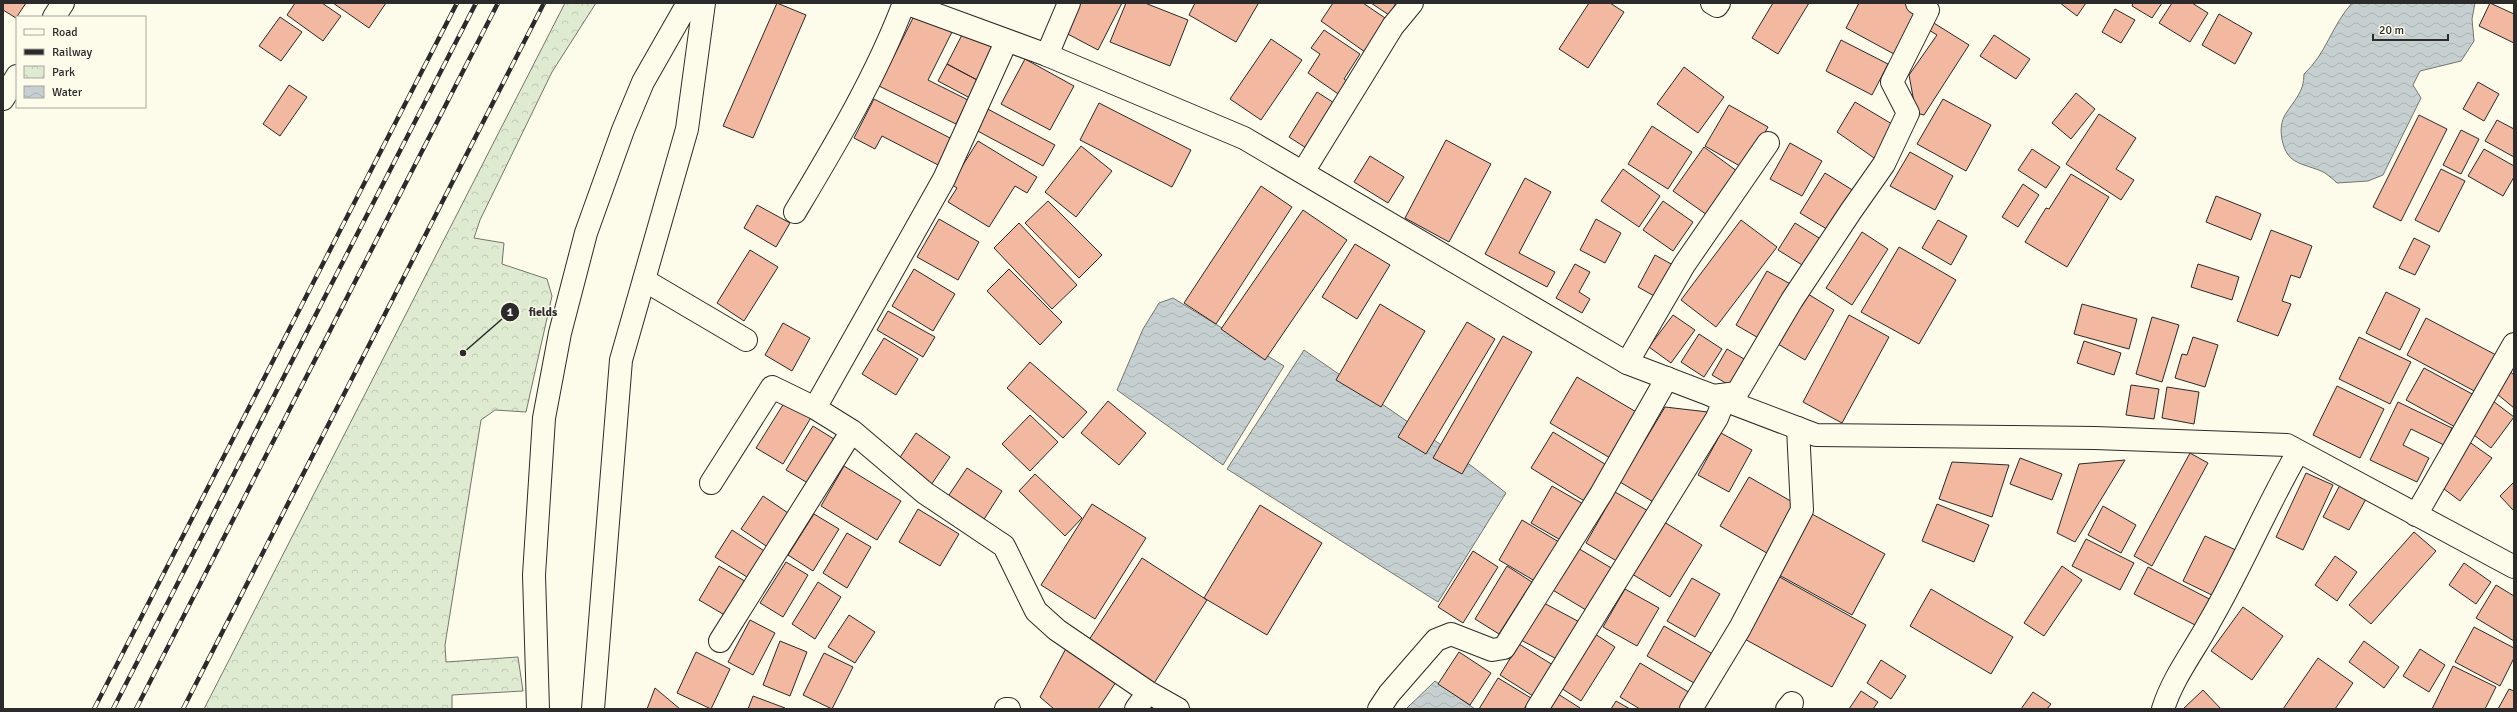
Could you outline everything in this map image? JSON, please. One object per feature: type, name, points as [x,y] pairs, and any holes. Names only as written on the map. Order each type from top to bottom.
[{"type":"street","points":[[55,16],[63,3]]},
{"type":"street","points":[[538,709],[534,575],[544,418],[560,333],[586,233],[623,130],[643,82],[688,3]]},
{"type":"street","points":[[595,706],[621,360],[686,129],[704,3]]},
{"type":"street","points":[[795,212],[846,126],[891,36],[904,3],[1006,42],[1047,55],[1244,138],[1627,363],[1816,435],[2095,438],[2287,445],[2514,567]]},
{"type":"street","points":[[1047,55],[1068,3]]},
{"type":"street","points":[[1303,172],[1393,26],[1412,3]]},
{"type":"street","points":[[1712,3],[1717,6],[1719,3]]},
{"type":"street","points":[[1719,398],[1737,393],[1792,300],[1884,164],[1908,113],[1892,82],[1928,10],[1917,3]]},
{"type":"street","points":[[815,408],[944,179],[1006,42]]},
{"type":"street","points":[[1627,363],[1684,265],[1768,144]]},
{"type":"street","points":[[644,280],[746,340]]},
{"type":"street","points":[[2416,515],[2514,344]]},
{"type":"street","points":[[1379,709],[1389,694],[1436,640],[1451,634],[1492,650],[1504,648],[1601,494],[1667,378]]},
{"type":"street","points":[[711,483],[772,387],[815,408],[852,431],[924,493],[1004,546],[1036,611],[1142,701],[1178,709]]},
{"type":"street","points":[[1537,709],[1717,418],[1719,398]]},
{"type":"street","points":[[1691,709],[1740,628],[1802,510],[1798,428]]},
{"type":"street","points":[[720,641],[852,431]]},
{"type":"street","points":[[2163,709],[2169,689],[2210,621],[2279,484],[2298,452]]},
{"type":"green space","points":[[565,3],[596,3],[552,72],[480,220],[474,238],[504,243],[502,264],[547,279],[552,296],[526,412],[495,410],[481,420],[445,645],[446,662],[518,657],[523,691],[452,695],[452,709],[204,709]]},
{"type":"water","points":[[2352,3],[2475,3],[2472,19],[2474,41],[2461,61],[2420,71],[2413,85],[2421,98],[2383,175],[2368,181],[2337,183],[2325,173],[2299,163],[2291,158],[2285,149],[2281,131],[2285,115],[2298,96],[2304,81],[2304,74],[2318,58],[2339,21]]},
{"type":"water","points":[[1173,298],[1284,366],[1223,465],[1117,390],[1143,329],[1159,303]]},
{"type":"water","points":[[1304,350],[1473,467],[1506,493],[1438,602],[1227,469]]},
{"type":"water","points":[[1435,681],[1475,709],[1406,709]]},
{"type":"building","points":[[3,3],[26,3],[16,18],[3,10]]},
{"type":"building","points":[[295,3],[322,3],[341,16],[323,41],[287,15]]},
{"type":"building","points":[[333,3],[386,3],[369,28]]},
{"type":"building","points":[[777,3],[806,15],[753,138],[723,126]]},
{"type":"building","points":[[1076,3],[1122,3],[1098,50],[1062,31]]},
{"type":"building","points":[[1126,3],[1145,3],[1188,20],[1170,66],[1110,42]]},
{"type":"building","points":[[1195,3],[1258,4],[1236,42],[1189,15]]},
{"type":"building","points":[[1333,3],[1363,3],[1388,20],[1365,52],[1321,21]]},
{"type":"building","points":[[1371,3],[1396,3],[1389,15]]},
{"type":"building","points":[[1589,3],[1610,3],[1624,12],[1588,68],[1559,49]]},
{"type":"building","points":[[1773,3],[1809,3],[1778,54],[1752,38]]},
{"type":"building","points":[[1859,3],[1908,3],[1918,8],[1894,54],[1846,28]]},
{"type":"building","points":[[2060,3],[2086,3],[2077,16]]},
{"type":"building","points":[[2133,3],[2162,3],[2152,18],[2132,6]]},
{"type":"building","points":[[2172,3],[2192,3],[2208,13],[2190,42],[2159,23]]},
{"type":"building","points":[[2490,3],[2514,14],[2514,43],[2479,26]]},
{"type":"building","points":[[2115,9],[2135,20],[2121,43],[2102,32]]},
{"type":"building","points":[[917,10],[954,28],[928,80],[968,100],[956,124],[879,86]]},
{"type":"building","points":[[2219,14],[2252,33],[2235,64],[2202,45]]},
{"type":"building","points":[[280,17],[302,32],[281,61],[259,46]]},
{"type":"building","points":[[1929,20],[1969,45],[1924,115],[1916,113],[1909,75],[1937,35],[1924,27]]},
{"type":"building","points":[[1324,30],[1360,54],[1344,79],[1352,85],[1344,98],[1308,73],[1320,54],[1311,48]]},
{"type":"building","points":[[964,31],[996,48],[979,81],[947,64]]},
{"type":"building","points":[[1994,35],[2030,59],[2016,79],[1980,56]]},
{"type":"building","points":[[1271,39],[1302,60],[1261,120],[1230,99]]},
{"type":"building","points":[[1841,40],[1888,64],[1872,95],[1826,71]]},
{"type":"building","points":[[1025,59],[1074,86],[1050,130],[1001,104]]},
{"type":"building","points":[[947,64],[979,81],[970,98],[938,81]]},
{"type":"building","points":[[1684,67],[1724,97],[1698,133],[1657,104]]},
{"type":"building","points":[[2478,82],[2499,94],[2484,121],[2463,109]]},
{"type":"building","points":[[289,85],[307,97],[280,136],[263,124]]},
{"type":"building","points":[[1317,92],[1342,108],[1314,153],[1289,137]]},
{"type":"building","points":[[2076,93],[2095,109],[2071,139],[2052,123]]},
{"type":"building","points":[[874,99],[954,140],[940,166],[882,136],[875,149],[854,138]]},
{"type":"building","points":[[1943,99],[1991,125],[1966,171],[1917,144]]},
{"type":"building","points":[[1855,102],[1897,127],[1877,160],[1837,132]]},
{"type":"building","points":[[1099,103],[1191,150],[1172,187],[1080,140]]},
{"type":"building","points":[[1729,105],[1768,127],[1745,169],[1705,146]]},
{"type":"building","points":[[984,107],[1055,145],[1043,166],[972,128]]},
{"type":"building","points":[[2099,114],[2136,138],[2116,169],[2134,180],[2121,200],[2066,164]]},
{"type":"building","points":[[2419,115],[2447,129],[2401,221],[2373,207]]},
{"type":"building","points":[[2497,120],[2514,129],[2514,157],[2485,141]]},
{"type":"building","points":[[1652,126],[1692,152],[1668,189],[1628,164]]},
{"type":"building","points":[[2461,130],[2479,139],[2461,174],[2443,165]]},
{"type":"building","points":[[1446,140],[1491,164],[1449,242],[1405,218]]},
{"type":"building","points":[[978,141],[1037,177],[1027,193],[1015,186],[989,227],[948,202],[957,188],[951,184]]},
{"type":"building","points":[[1790,143],[1822,161],[1802,196],[1770,179]]},
{"type":"building","points":[[1081,146],[1112,171],[1076,217],[1045,192]]},
{"type":"building","points":[[1704,147],[1741,174],[1710,217],[1673,191]]},
{"type":"building","points":[[2032,149],[2060,167],[2046,188],[2018,170]]},
{"type":"building","points":[[2484,149],[2514,166],[2514,177],[2503,196],[2468,176]]},
{"type":"building","points":[[1910,152],[1953,176],[1935,210],[1890,186]]},
{"type":"building","points":[[1370,156],[1404,177],[1388,203],[1354,182]]},
{"type":"building","points":[[1623,169],[1660,196],[1639,227],[1601,201]]},
{"type":"building","points":[[2441,169],[2465,181],[2439,232],[2415,220]]},
{"type":"building","points":[[1825,173],[1854,191],[1830,231],[1800,213]]},
{"type":"building","points":[[2071,174],[2109,197],[2067,267],[2025,242],[2046,208],[2049,209]]},
{"type":"building","points":[[1525,178],[1551,192],[1519,253],[1555,272],[1547,287],[1485,254]]},
{"type":"building","points":[[2023,184],[2039,195],[2018,227],[2002,217]]},
{"type":"building","points":[[1261,186],[1292,207],[1216,324],[1184,303]]},
{"type":"building","points":[[2216,196],[2261,214],[2251,240],[2206,222]]},
{"type":"building","points":[[1048,201],[1102,255],[1079,278],[1025,223]]},
{"type":"building","points":[[1663,201],[1693,222],[1673,251],[1643,230]]},
{"type":"building","points":[[757,205],[790,223],[776,247],[744,228]]},
{"type":"building","points":[[1303,210],[1347,240],[1265,360],[1221,329]]},
{"type":"building","points":[[939,219],[979,242],[958,280],[917,257]]},
{"type":"building","points":[[1596,219],[1621,233],[1605,263],[1580,250]]},
{"type":"building","points":[[1741,220],[1777,247],[1716,327],[1681,300]]},
{"type":"building","points":[[1938,220],[1967,236],[1951,265],[1922,248]]},
{"type":"building","points":[[1019,223],[1077,285],[1052,309],[994,248]]},
{"type":"building","points":[[1795,223],[1824,241],[1807,268],[1778,250]]},
{"type":"building","points":[[2271,230],[2312,246],[2300,278],[2291,275],[2282,301],[2291,304],[2278,336],[2237,321]]},
{"type":"building","points":[[1862,232],[1888,249],[1852,305],[1826,288]]},
{"type":"building","points":[[2414,238],[2430,246],[2415,275],[2399,268]]},
{"type":"building","points":[[1355,244],[1390,265],[1357,319],[1322,297]]},
{"type":"building","points":[[1899,247],[1956,280],[1919,344],[1861,312]]},
{"type":"building","points":[[750,250],[778,267],[744,321],[717,303]]},
{"type":"building","points":[[1655,255],[1673,265],[1656,297],[1638,287]]},
{"type":"building","points":[[1575,264],[1590,272],[1579,292],[1590,299],[1582,313],[1556,298]]},
{"type":"building","points":[[2198,264],[2239,277],[2232,300],[2191,287]]},
{"type":"building","points":[[914,269],[955,294],[933,331],[892,306]]},
{"type":"building","points":[[1009,269],[1062,322],[1040,345],[987,291]]},
{"type":"building","points":[[1767,271],[1794,286],[1762,340],[1736,325]]},
{"type":"building","points":[[2386,292],[2420,309],[2400,350],[2366,333]]},
{"type":"building","points":[[1808,294],[1834,310],[1805,360],[1778,344]]},
{"type":"building","points":[[1380,304],[1425,331],[1381,407],[1336,380]]},
{"type":"building","points":[[2082,304],[2137,319],[2129,349],[2074,334]]},
{"type":"building","points":[[888,311],[935,337],[923,357],[877,330]]},
{"type":"building","points":[[1673,315],[1695,330],[1671,363],[1649,347]]},
{"type":"building","points":[[1849,315],[1889,337],[1842,423],[1803,402]]},
{"type":"building","points":[[2152,317],[2179,325],[2162,382],[2136,374]]},
{"type":"building","points":[[2426,318],[2498,356],[2478,393],[2407,355]]},
{"type":"building","points":[[1467,322],[1495,339],[1426,454],[1398,437]]},
{"type":"building","points":[[783,323],[810,338],[792,371],[765,355]]},
{"type":"building","points":[[1699,334],[1722,349],[1704,377],[1681,362]]},
{"type":"building","points":[[1503,336],[1532,352],[1462,474],[1433,458]]},
{"type":"building","points":[[2193,337],[2218,345],[2205,387],[2175,378],[2182,354],[2187,355]]},
{"type":"building","points":[[2359,337],[2411,362],[2390,404],[2339,379]]},
{"type":"building","points":[[884,338],[918,359],[896,395],[862,374]]},
{"type":"building","points":[[2084,341],[2121,353],[2114,375],[2077,363]]},
{"type":"building","points":[[1727,349],[1751,363],[1736,389],[1712,375]]},
{"type":"building","points":[[1030,362],[1087,412],[1063,438],[1007,388]]},
{"type":"building","points":[[2424,368],[2474,395],[2457,428],[2406,400]]},
{"type":"building","points":[[2507,369],[2514,375],[2514,408],[2491,389]]},
{"type":"building","points":[[1577,377],[1638,413],[1612,459],[1550,423]]},
{"type":"building","points":[[2131,385],[2159,389],[2154,419],[2126,415]]},
{"type":"building","points":[[2337,386],[2384,409],[2360,458],[2313,435]]},
{"type":"building","points":[[2167,387],[2199,392],[2194,424],[2162,418]]},
{"type":"building","points":[[786,400],[812,416],[783,464],[756,448]]},
{"type":"building","points":[[1108,401],[1146,433],[1119,465],[1081,433]]},
{"type":"building","points":[[2493,401],[2514,417],[2491,448],[2470,432]]},
{"type":"building","points":[[2398,402],[2452,428],[2444,445],[2411,429],[2403,445],[2429,458],[2417,482],[2370,460]]},
{"type":"building","points":[[1665,407],[1708,412],[1655,503],[1620,482]]},
{"type":"building","points":[[1030,415],[1058,442],[1030,471],[1002,444]]},
{"type":"building","points":[[813,426],[842,444],[816,488],[786,470]]},
{"type":"building","points":[[1553,432],[1608,466],[1586,502],[1531,468]]},
{"type":"building","points":[[916,433],[950,457],[929,488],[895,465]]},
{"type":"building","points":[[1721,433],[1752,450],[1729,492],[1698,475]]},
{"type":"building","points":[[2468,441],[2492,458],[2460,501],[2436,483]]},
{"type":"building","points":[[2190,453],[2208,463],[2152,566],[2134,556]]},
{"type":"building","points":[[2020,458],[2062,474],[2052,500],[2010,484]]},
{"type":"building","points":[[2125,460],[2075,542],[2057,533],[2079,464]]},
{"type":"building","points":[[1952,462],[2009,465],[1992,517],[1939,499]]},
{"type":"building","points":[[844,466],[901,501],[877,540],[821,506]]},
{"type":"building","points":[[967,468],[1002,491],[981,524],[945,501]]},
{"type":"building","points":[[2306,473],[2333,485],[2303,550],[2276,537]]},
{"type":"building","points":[[1035,474],[1082,518],[1065,536],[1019,491]]},
{"type":"building","points":[[1749,477],[1801,507],[1772,556],[1720,526]]},
{"type":"building","points":[[2514,482],[2514,511],[2500,496]]},
{"type":"building","points":[[2340,485],[2366,499],[2349,530],[2323,517]]},
{"type":"building","points":[[1552,486],[1585,505],[1564,542],[1531,523]]},
{"type":"building","points":[[1615,492],[1650,512],[1620,563],[1586,543]]},
{"type":"building","points":[[763,496],[794,517],[772,550],[741,529]]},
{"type":"building","points":[[1092,504],[1146,538],[1095,619],[1041,585]]},
{"type":"building","points":[[1937,504],[1989,525],[1974,562],[1922,541]]},
{"type":"building","points":[[1260,505],[1322,543],[1267,635],[1204,598]]},
{"type":"building","points":[[2103,506],[2136,525],[2121,553],[2088,535]]},
{"type":"building","points":[[918,509],[959,534],[940,566],[899,542]]},
{"type":"building","points":[[814,514],[839,529],[813,571],[788,555]]},
{"type":"building","points":[[1812,514],[1885,554],[1852,615],[1779,575]]},
{"type":"building","points":[[1522,520],[1564,545],[1540,584],[1499,560]]},
{"type":"building","points":[[1664,522],[1702,545],[1670,597],[1632,574]]},
{"type":"building","points":[[732,530],[772,556],[755,582],[715,557]]},
{"type":"building","points":[[2414,532],[2436,551],[2371,624],[2349,605]]},
{"type":"building","points":[[847,533],[871,547],[847,588],[823,573]]},
{"type":"building","points":[[2205,536],[2238,551],[2216,597],[2183,581]]},
{"type":"building","points":[[2086,539],[2134,563],[2120,590],[2072,566]]},
{"type":"building","points":[[1576,547],[1613,569],[1591,613],[1551,589]]},
{"type":"building","points":[[1473,551],[1498,567],[1463,623],[1438,607]]},
{"type":"building","points":[[2335,556],[2357,572],[2337,601],[2315,585]]},
{"type":"building","points":[[1142,558],[1207,600],[1151,688],[1085,646]]},
{"type":"building","points":[[786,562],[808,575],[783,617],[760,603]]},
{"type":"building","points":[[2464,563],[2491,582],[2476,604],[2449,585]]},
{"type":"building","points":[[719,566],[748,583],[728,617],[699,600]]},
{"type":"building","points":[[1507,566],[1532,582],[1499,634],[1475,619]]},
{"type":"building","points":[[2062,566],[2082,580],[2044,636],[2024,623]]},
{"type":"building","points":[[2148,567],[2215,602],[2201,628],[2134,594]]},
{"type":"building","points":[[1776,575],[1866,625],[1832,687],[1741,637]]},
{"type":"building","points":[[1692,578],[1720,594],[1695,637],[1667,621]]},
{"type":"building","points":[[818,582],[841,597],[815,639],[792,624]]},
{"type":"building","points":[[2496,585],[2514,596],[2514,641],[2476,618]]},
{"type":"building","points":[[1625,589],[1659,608],[1637,646],[1603,627]]},
{"type":"building","points":[[1931,589],[2013,637],[1991,674],[1910,626]]},
{"type":"building","points":[[1542,602],[1587,626],[1566,664],[1521,640]]},
{"type":"building","points":[[2243,607],[2283,636],[2252,680],[2211,651]]},
{"type":"building","points":[[849,615],[875,632],[855,663],[828,647]]},
{"type":"building","points":[[750,620],[775,633],[753,675],[728,662]]},
{"type":"building","points":[[1664,626],[1718,657],[1701,687],[1647,656]]},
{"type":"building","points":[[2474,627],[2514,648],[2514,658],[2500,686],[2455,662]]},
{"type":"building","points":[[1595,634],[1615,647],[1581,701],[1561,688]]},
{"type":"building","points":[[780,641],[807,652],[790,696],[763,685]]},
{"type":"building","points":[[1070,641],[1120,676],[1098,709],[1054,709],[1040,697]]},
{"type":"building","points":[[2364,641],[2399,667],[2384,688],[2349,662]]},
{"type":"building","points":[[1519,644],[1553,665],[1533,696],[1500,675]]},
{"type":"building","points":[[2420,649],[2445,665],[2429,692],[2403,676]]},
{"type":"building","points":[[696,652],[730,669],[711,709],[677,693]]},
{"type":"building","points":[[1459,652],[1491,673],[1470,705],[1438,684]]},
{"type":"building","points":[[824,653],[853,667],[832,709],[803,695]]},
{"type":"building","points":[[2318,658],[2353,683],[2335,709],[2283,709]]},
{"type":"building","points":[[1881,660],[1906,676],[1891,699],[1867,683]]},
{"type":"building","points":[[1640,663],[1697,697],[1690,709],[1640,709],[1620,697]]},
{"type":"building","points":[[2453,666],[2496,687],[2485,709],[2432,709]]},
{"type":"building","points":[[1498,678],[1531,698],[1524,709],[1479,709]]},
{"type":"building","points":[[655,688],[680,709],[647,709]]},
{"type":"building","points":[[2509,689],[2514,691],[2514,709],[2498,709]]},
{"type":"building","points":[[2203,690],[2221,709],[2183,709]]},
{"type":"building","points":[[1861,691],[1878,702],[1873,709],[1849,709]]},
{"type":"building","points":[[2033,692],[2051,704],[2047,709],[2021,709]]},
{"type":"building","points":[[1558,694],[1580,708],[1549,709]]},
{"type":"building","points":[[753,696],[785,708],[748,709]]},
{"type":"building","points":[[1616,701],[1630,709],[1611,709]]},
{"type":"railway","points":[[94,709],[457,3]]},
{"type":"railway","points":[[113,709],[476,3]]},
{"type":"railway","points":[[136,709],[498,3]]},
{"type":"railway","points":[[183,709],[544,3]]},
{"type":"place","name":"fields","points":[[463,353]]}]
